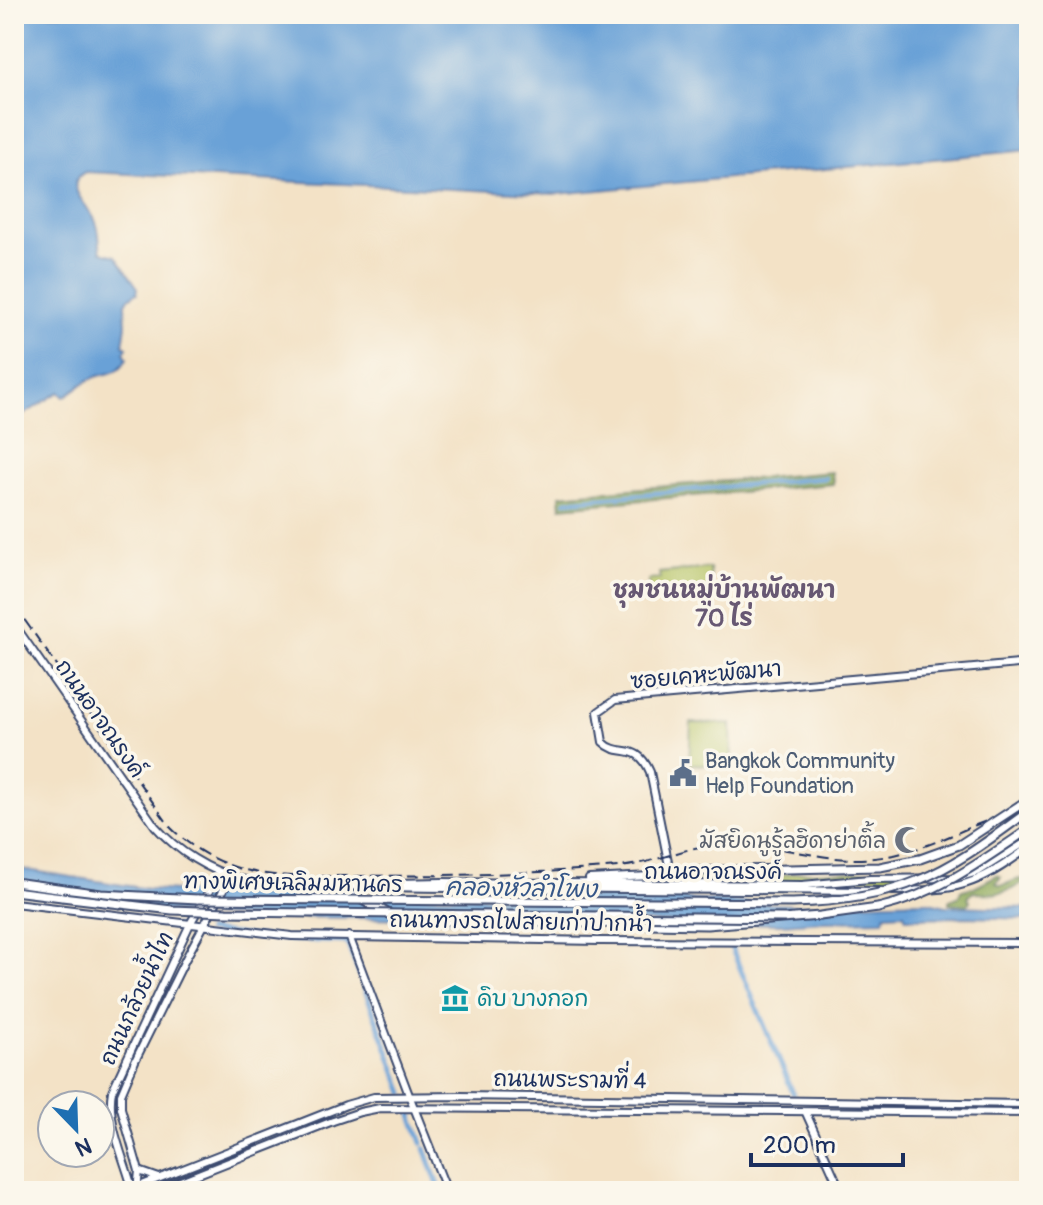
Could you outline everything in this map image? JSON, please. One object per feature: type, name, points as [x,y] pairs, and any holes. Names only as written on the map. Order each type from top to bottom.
[{"type":"highway","points":[[736,870],[880,867],[920,859],[959,845],[1029,799]]},
{"type":"highway","name":"ทางพิเศษเฉลิมมหานคร","points":[[14,882],[101,894],[219,901],[821,903],[850,900],[916,882],[955,861],[1029,811]]},
{"type":"highway","name":"ทางพิเศษเฉลิมมหานคร","points":[[14,891],[172,910],[227,912],[785,918],[858,912],[925,893],[983,861],[1029,829]]},
{"type":"highway","points":[[671,882],[699,871],[726,870]]},
{"type":"highway","points":[[335,886],[407,920],[707,925],[785,918]]},
{"type":"main road","name":"ถนนอาจณรงค์","points":[[14,624],[155,826],[172,843],[219,876],[270,884],[335,886],[565,889],[671,882],[896,891],[958,887],[981,879],[1029,847]]},
{"type":"main road","name":"ซอยเคหะพัฒนา","points":[[671,882],[647,765],[637,754],[610,748],[603,742],[598,712],[615,700],[1029,663]]},
{"type":"main road","name":"ถนนอาจณรงค์","points":[[335,886],[365,883],[671,882],[802,885],[870,879],[958,878],[978,872],[1029,840]]},
{"type":"main road","name":"ถนนกล้วยน้ำไท","points":[[113,1089],[190,924],[219,876]]},
{"type":"main road","name":"ถนนกล้วยน้ำไท","points":[[133,1190],[139,1171],[121,1108],[121,1094],[229,878]]},
{"type":"main road","name":"ถนนทางรถไฟสายเก่าปากน้ำ","points":[[14,903],[292,936],[1029,943]]},
{"type":"main road","points":[[349,936],[447,1191]]},
{"type":"main road","points":[[116,1092],[121,1094]]},
{"type":"main road","name":"ถนนพระรามที่ 4","points":[[133,1190],[346,1105],[374,1097],[1029,1104]]},
{"type":"main road","points":[[644,1099],[655,1111]]},
{"type":"main road","points":[[988,1104],[988,1113]]},
{"type":"main road","name":"ถนนพระรามที่ 4","points":[[155,1191],[360,1112],[380,1108],[1029,1113]]},
{"type":"main road","points":[[806,1113],[841,1191]]},
{"type":"main road","name":"ถนนกล้วยน้ำไท","points":[[116,1134],[133,1190]]},
{"type":"main road","points":[[139,1171],[162,1178]]},
{"type":"green space","points":[[832,472],[833,484],[561,507],[560,495]]},
{"type":"green space","points":[[710,568],[712,598],[665,603],[664,600],[650,601],[648,580],[660,579],[659,573]]},
{"type":"green space","points":[[691,723],[731,724],[732,766],[689,764]]},
{"type":"green space","points":[[905,866],[906,875],[802,882],[675,880],[676,877],[765,878],[801,872],[872,871]]},
{"type":"green space","points":[[997,875],[1001,877],[996,883],[999,885],[1018,879],[1022,879],[1022,883],[999,893],[973,892],[968,897],[970,902],[967,905],[949,903],[962,890]]},
{"type":"water","points":[[14,14],[1029,14],[1029,150],[557,194],[85,172],[75,182],[76,189],[97,224],[101,252],[116,256],[138,288],[125,305],[123,345],[127,347],[124,352],[127,358],[117,370],[93,378],[64,397],[59,392],[14,421],[14,359],[27,348],[14,326]]},
{"type":"water","points":[[14,868],[148,889],[232,895],[661,898],[794,905],[925,901],[946,906],[1029,908],[1029,919],[906,918],[904,913],[885,914],[884,920],[782,924],[212,916],[14,893]]},
{"type":"waterway","points":[[566,501],[825,478]]},
{"type":"waterway","points":[[143,920],[183,928]]},
{"type":"waterway","points":[[207,931],[347,942],[404,1093]]},
{"type":"waterway","points":[[731,947],[793,1093]]},
{"type":"waterway","points":[[411,1112],[422,1143]]},
{"type":"waterway","points":[[425,1148],[440,1191]]},
{"type":"railway","points":[[14,605],[171,828],[212,857],[258,873],[414,876],[577,870],[631,865],[705,846],[735,843],[839,858],[885,857],[913,850],[1029,806]]},
{"type":"place","name":"Bangkok Community Help Foundation","points":[[683,773]]},
{"type":"place","name":"มัสยิดนูรู้ลฮิดาย่าติ้ล","points":[[908,840]]},
{"type":"place","name":"ดิบ บางกอก","points":[[455,998]]},
{"type":"district","name":"ชุมชนหมู่บ้านพัฒนา 70 ไร่","points":[[724,604]]},
{"type":"water label","name":"คลองหัวลำโพง","points":[[521,888]]}]
